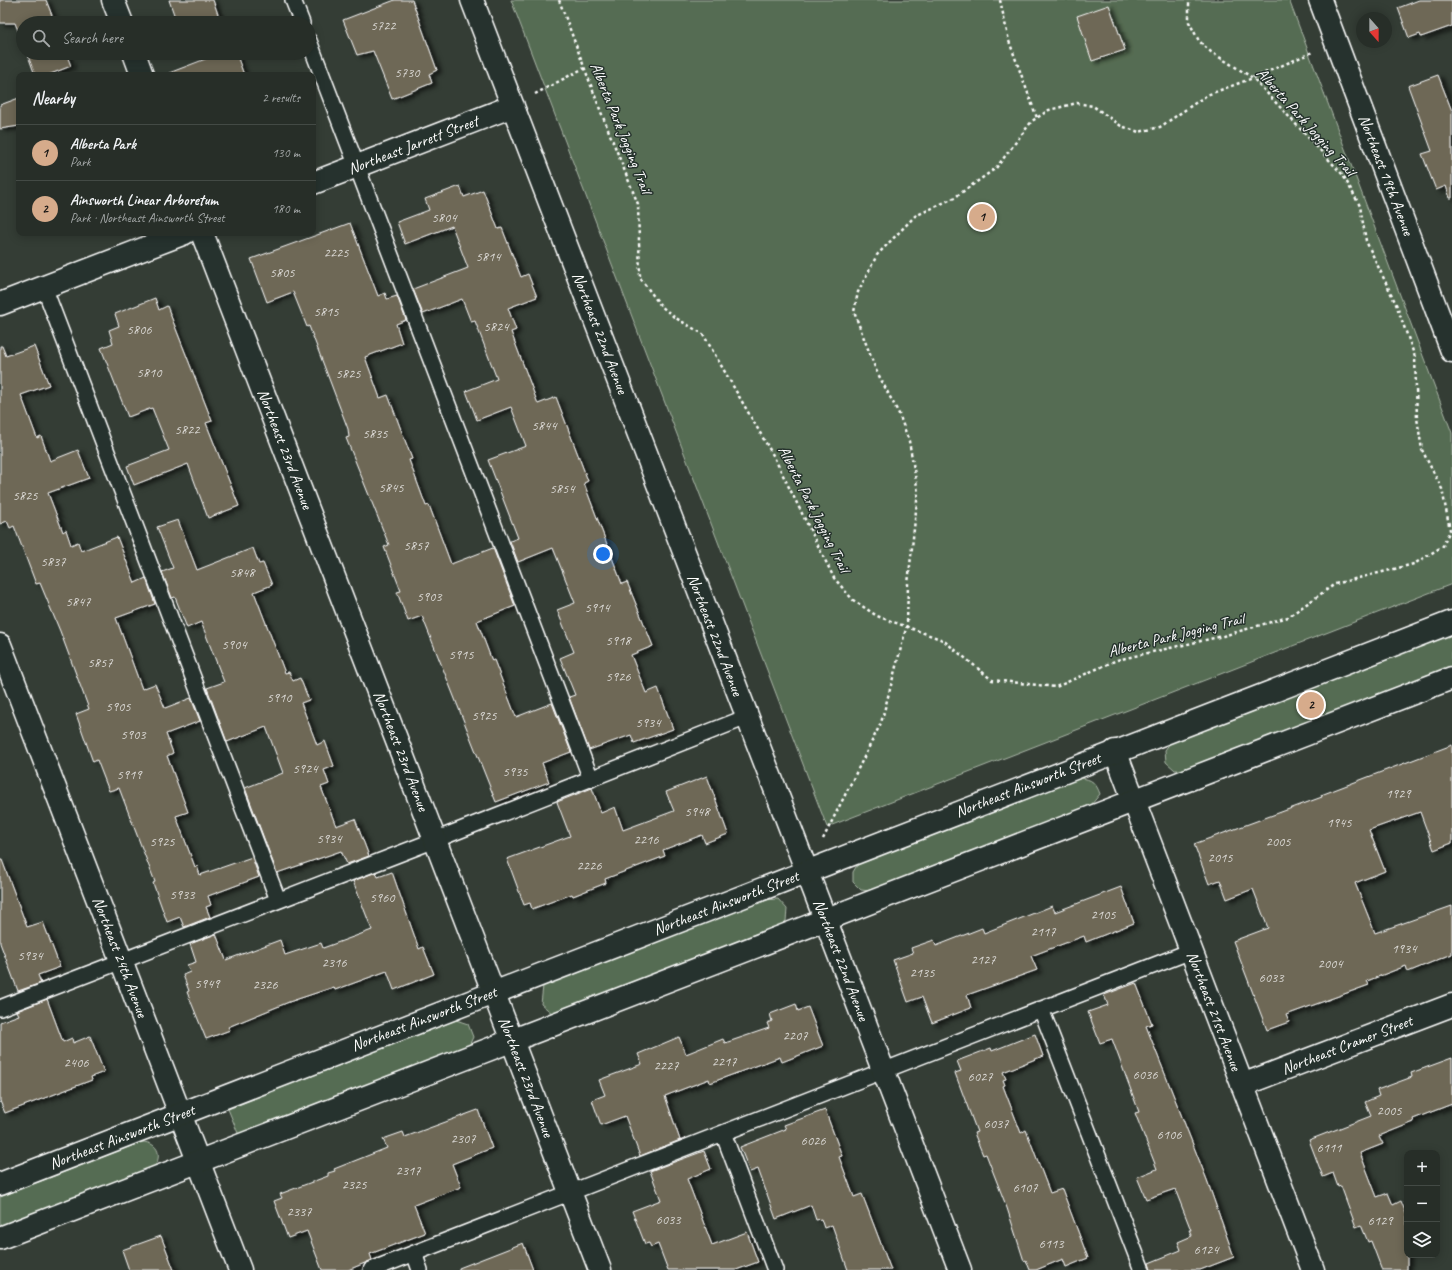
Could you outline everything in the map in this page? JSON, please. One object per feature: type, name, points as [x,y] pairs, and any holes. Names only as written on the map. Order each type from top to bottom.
[{"type":"street","points":[[114,0],[120,16]]},
{"type":"street","name":"Northeast 22nd Avenue","points":[[472,0],[960,1270]]},
{"type":"street","name":"Northeast 19th Avenue","points":[[1320,0],[1452,351]]},
{"type":"street","points":[[137,60],[141,72]]},
{"type":"street","name":"Northeast Jarrett Street","points":[[316,182],[513,106]]},
{"type":"street","points":[[0,304],[177,236]]},
{"type":"street","name":"Northeast 23rd Avenue","points":[[203,236],[600,1270]]},
{"type":"street","name":"Northeast Ainsworth Street","points":[[0,1184],[1115,751],[1452,622]]},
{"type":"street","name":"Northeast 24th Avenue","points":[[0,645],[240,1270]]},
{"type":"street","points":[[0,1238],[1452,678]]},
{"type":"street","name":"Northeast 21st Avenue","points":[[1115,751],[1313,1270]]},
{"type":"street","name":"Northeast Cramer Street","points":[[1242,1085],[1452,1005]]},
{"type":"lane","points":[[293,0],[299,16]]},
{"type":"lane","points":[[316,59],[591,779]]},
{"type":"lane","points":[[44,287],[278,900]]},
{"type":"lane","points":[[0,1008],[435,840],[747,717]]},
{"type":"lane","points":[[371,1270],[1191,951]]},
{"type":"lane","points":[[1041,1009],[1142,1270]]},
{"type":"lane","points":[[723,1133],[775,1270]]},
{"type":"lane","points":[[414,1253],[420,1270]]},
{"type":"path","name":"Alberta Park Jogging Trail","points":[[559,0],[584,68],[638,204],[640,278],[674,317],[703,334],[774,457],[834,578],[853,600],[877,616],[907,625],[943,640],[992,680],[1056,687],[1117,660],[1223,636],[1288,617],[1335,584],[1414,564],[1443,546],[1450,530],[1442,489],[1422,450],[1417,418],[1415,358],[1396,304],[1366,241],[1360,206],[1343,175],[1253,78],[1211,52],[1199,41],[1189,22],[1189,0]]},
{"type":"path","points":[[1000,0],[1009,41],[1037,118]]},
{"type":"path","points":[[806,872],[881,722],[907,625],[908,584],[918,492],[909,441],[899,414],[876,370],[854,312],[858,292],[877,255],[915,216],[954,198],[996,168],[1032,121],[1049,110],[1078,103],[1093,106],[1121,126],[1138,132],[1160,127],[1207,95],[1253,78],[1336,42]]},
{"type":"path","points":[[513,106],[584,68]]},
{"type":"green space","points":[[511,0],[1289,0],[1452,433],[1452,584],[827,827]]},
{"type":"green space","points":[[1452,634],[1452,667],[1183,770],[1175,770],[1166,762],[1165,750],[1170,743]]},
{"type":"green space","points":[[1080,778],[1088,779],[1093,782],[1100,794],[1091,805],[870,891],[861,890],[853,882],[853,872],[859,862]]},
{"type":"green space","points":[[778,899],[787,909],[786,921],[776,929],[553,1014],[541,1004],[543,986],[764,900]]},
{"type":"green space","points":[[456,1020],[468,1024],[473,1037],[467,1050],[240,1138],[228,1109]]},
{"type":"green space","points":[[141,1142],[152,1145],[158,1152],[158,1161],[152,1170],[0,1229],[0,1197]]},
{"type":"building","points":[[0,0],[46,0],[52,16],[16,16],[16,26],[15,23],[0,23]]},
{"type":"building","points":[[169,0],[213,0],[219,16],[175,16]]},
{"type":"building","points":[[395,0],[412,0],[437,70],[429,74],[432,83],[392,99],[373,51],[357,55],[343,20]]},
{"type":"building","points":[[1419,0],[1452,0],[1452,26],[1421,37],[1420,34],[1409,38],[1398,8]]},
{"type":"building","points":[[1109,5],[1125,50],[1092,61],[1077,16]]},
{"type":"building","points":[[30,60],[69,60],[71,66],[56,72],[34,72]]},
{"type":"building","points":[[203,60],[239,60],[243,72],[172,72]]},
{"type":"building","points":[[1438,75],[1452,111],[1452,198],[1450,198],[1446,186],[1436,190],[1422,154],[1432,151],[1408,86]]},
{"type":"building","points":[[16,99],[16,126],[0,129],[0,105]]},
{"type":"building","points":[[460,186],[464,197],[483,190],[498,229],[502,228],[521,277],[528,274],[537,297],[508,308],[516,330],[511,332],[538,404],[556,397],[588,481],[584,483],[622,584],[627,582],[653,646],[631,655],[646,693],[658,688],[673,729],[634,743],[631,735],[589,750],[569,697],[575,695],[560,658],[574,652],[557,610],[575,603],[553,548],[518,562],[510,541],[518,538],[488,460],[526,446],[511,407],[477,420],[466,391],[497,379],[475,321],[471,322],[462,299],[423,314],[413,289],[468,268],[452,226],[405,244],[397,222],[429,210],[425,199]]},
{"type":"building","points":[[350,223],[378,296],[385,293],[387,299],[397,296],[406,320],[396,324],[402,343],[365,357],[380,398],[388,395],[412,459],[409,460],[426,506],[429,505],[451,564],[493,548],[515,606],[477,621],[516,717],[552,703],[571,752],[542,763],[549,782],[496,802],[422,616],[408,621],[397,592],[401,591],[384,547],[389,545],[346,438],[349,437],[348,429],[309,326],[307,327],[293,292],[267,302],[251,259]]},
{"type":"building","points":[[155,298],[159,310],[167,306],[212,421],[206,423],[239,506],[208,518],[188,464],[134,485],[127,466],[169,450],[152,408],[128,417],[101,348],[113,343],[109,330],[119,326],[115,314]]},
{"type":"building","points":[[0,346],[2,346],[6,356],[34,346],[49,385],[21,395],[37,438],[41,436],[50,461],[78,450],[89,478],[48,493],[63,532],[66,530],[71,545],[78,542],[81,551],[117,537],[135,583],[146,578],[155,604],[116,618],[142,689],[155,684],[165,708],[191,698],[200,721],[166,734],[173,753],[167,756],[188,812],[176,816],[195,867],[197,866],[200,875],[252,857],[259,877],[208,896],[211,905],[206,907],[210,917],[184,927],[180,917],[167,922],[153,883],[155,882],[119,788],[109,791],[97,760],[93,762],[76,714],[89,709],[60,631],[40,583],[36,584],[14,526],[10,528],[7,521],[0,524]]},
{"type":"building","points":[[178,520],[197,570],[253,548],[259,564],[263,563],[272,585],[254,592],[285,673],[289,672],[293,681],[300,678],[309,700],[301,703],[317,745],[325,741],[334,766],[324,770],[329,784],[321,787],[336,826],[355,819],[369,856],[347,864],[341,851],[277,873],[245,788],[283,773],[266,727],[227,742],[207,688],[224,682],[201,622],[187,628],[175,597],[172,598],[162,572],[173,568],[157,527]]},
{"type":"building","points":[[1452,745],[1452,843],[1434,850],[1420,812],[1369,830],[1385,871],[1355,883],[1375,933],[1452,906],[1452,954],[1408,972],[1406,966],[1367,981],[1369,985],[1286,1015],[1289,1022],[1267,1030],[1233,941],[1268,928],[1253,889],[1227,899],[1220,880],[1209,884],[1194,844],[1322,797],[1321,795]]},
{"type":"building","points":[[707,776],[728,834],[705,843],[702,835],[663,850],[665,856],[605,879],[606,883],[573,896],[572,894],[532,909],[530,903],[524,905],[507,859],[570,836],[557,802],[592,788],[601,813],[615,807],[623,830],[674,811],[666,792]]},
{"type":"building","points":[[0,860],[2,860],[27,927],[43,922],[60,967],[38,975],[41,983],[18,991],[0,943]]},
{"type":"building","points":[[376,872],[378,877],[392,872],[419,949],[423,947],[434,974],[394,990],[387,971],[335,990],[334,987],[289,1002],[228,1027],[230,1030],[206,1039],[187,992],[189,991],[183,975],[190,972],[187,965],[196,962],[190,944],[216,934],[226,960],[280,940],[285,955],[321,943],[323,948],[372,930],[353,881]]},
{"type":"building","points":[[1121,887],[1134,923],[1086,942],[1084,936],[1031,956],[1037,970],[967,995],[971,1008],[932,1023],[922,997],[908,1002],[893,960],[913,953],[911,948],[934,940],[936,946],[982,928],[984,933],[1052,906],[1055,912]]},
{"type":"building","points":[[1136,983],[1152,1024],[1146,1026],[1207,1180],[1234,1257],[1200,1270],[1151,1270],[1149,1263],[1181,1250],[1178,1242],[1192,1236],[1189,1230],[1191,1230],[1175,1189],[1146,1199],[1137,1177],[1157,1169],[1135,1113],[1139,1112],[1112,1039],[1100,1043],[1088,1012],[1108,1005],[1104,995]]},
{"type":"building","points":[[47,999],[63,1042],[72,1038],[73,1043],[90,1036],[104,1072],[91,1077],[92,1080],[5,1113],[0,1101],[0,1022],[19,1015],[17,1011]]},
{"type":"building","points":[[796,1004],[798,1011],[808,1007],[823,1046],[782,1062],[780,1057],[710,1083],[709,1079],[665,1096],[680,1140],[640,1156],[625,1116],[601,1125],[592,1100],[605,1095],[599,1080],[642,1064],[638,1054],[679,1037],[686,1054],[723,1039],[725,1043],[769,1028],[767,1023],[772,1021],[770,1014]]},
{"type":"building","points":[[1035,1034],[1043,1056],[1003,1072],[1006,1079],[1003,1080],[1005,1085],[1003,1086],[1021,1133],[1026,1130],[1050,1193],[1062,1189],[1088,1258],[1066,1267],[1063,1259],[1036,1270],[1030,1270],[1026,1260],[1024,1261],[1007,1208],[986,1154],[983,1155],[974,1133],[977,1132],[955,1073],[961,1071],[957,1061],[991,1048],[992,1051]]},
{"type":"building","points":[[1452,1058],[1452,1104],[1413,1119],[1414,1122],[1379,1136],[1383,1144],[1360,1153],[1377,1197],[1388,1193],[1393,1205],[1401,1201],[1404,1208],[1404,1258],[1407,1258],[1407,1270],[1382,1270],[1371,1241],[1368,1242],[1361,1225],[1356,1227],[1341,1186],[1338,1187],[1333,1173],[1323,1177],[1309,1140],[1371,1116],[1365,1102],[1379,1096],[1377,1090],[1412,1077],[1411,1073]]},
{"type":"building","points":[[478,1110],[492,1148],[452,1164],[461,1187],[414,1205],[425,1233],[370,1254],[372,1260],[348,1270],[322,1270],[307,1231],[288,1238],[274,1201],[282,1198],[280,1194],[328,1176],[328,1173],[335,1171],[334,1169],[387,1148],[383,1139],[403,1132],[405,1137]]},
{"type":"building","points":[[825,1110],[842,1156],[839,1157],[854,1197],[862,1194],[891,1270],[848,1270],[832,1225],[824,1228],[821,1219],[816,1220],[811,1205],[776,1219],[758,1169],[750,1172],[740,1147],[786,1129],[784,1125]]},
{"type":"building","points":[[704,1151],[711,1169],[687,1179],[712,1245],[747,1232],[758,1262],[736,1270],[668,1270],[658,1244],[651,1247],[649,1243],[645,1244],[632,1211],[661,1200],[650,1171]]},
{"type":"building","points":[[161,1236],[174,1270],[129,1270],[122,1250]]},
{"type":"building","points":[[523,1243],[533,1270],[459,1270],[459,1268]]},
{"type":"place","name":"Alberta Park","points":[[982,217]]},
{"type":"place","name":"Ainsworth Linear Arboretum","points":[[1311,705]]}]
